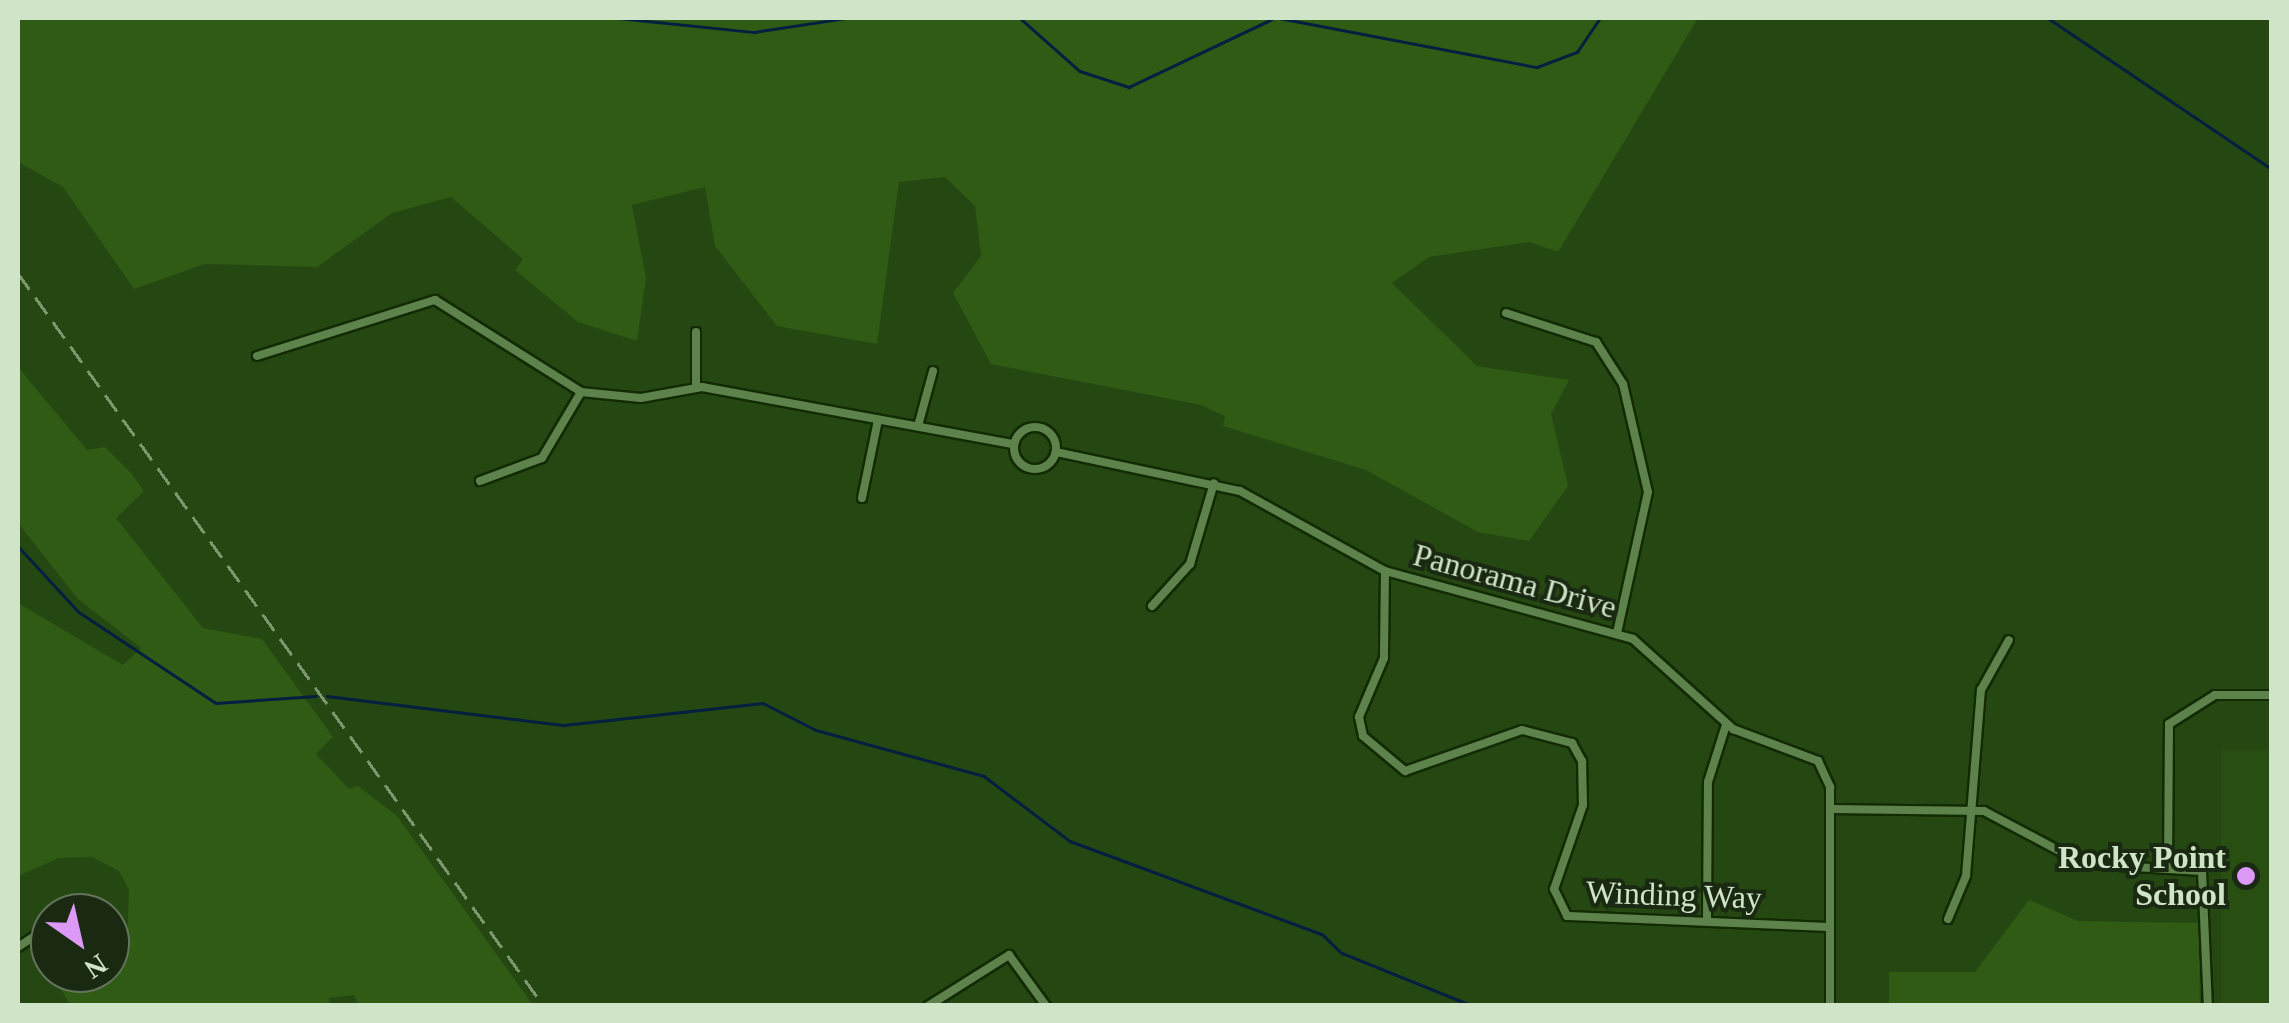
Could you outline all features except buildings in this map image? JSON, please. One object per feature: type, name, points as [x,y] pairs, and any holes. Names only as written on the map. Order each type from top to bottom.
[{"type":"street","name":"Panorama Drive","points":[[257,356],[435,300],[580,392],[641,398],[696,387],[1014,444],[1032,469],[1056,452]]},
{"type":"street","points":[[1506,312],[1596,342],[1623,384],[1648,492],[1617,633]]},
{"type":"street","points":[[696,332],[696,387]]},
{"type":"street","points":[[918,426],[933,371]]},
{"type":"street","points":[[480,482],[542,458],[580,392]]},
{"type":"street","points":[[862,498],[878,420]]},
{"type":"street","name":"Panorama Drive","points":[[1014,444],[1039,427],[1056,452],[1214,483],[1266,501],[1385,571],[1617,633],[1644,645],[1726,725],[1818,761],[1830,810],[1830,1006]]},
{"type":"street","points":[[1152,606],[1190,564],[1214,483]]},
{"type":"street","name":"Winding Way","points":[[1385,571],[1384,658],[1359,724],[1380,758],[1405,771],[1522,730],[1555,732],[1577,750],[1584,781],[1554,886],[1558,907],[1590,923],[1707,918],[1830,928]]},
{"type":"street","points":[[1948,919],[1964,884],[1967,809],[1980,690],[2010,640]]},
{"type":"street","points":[[2168,866],[2169,724],[2215,695],[2272,695]]},
{"type":"street","points":[[1707,918],[1708,782],[1726,725]]},
{"type":"street","points":[[1830,810],[1967,809],[2005,818],[2084,864],[2198,869],[2207,881],[2208,1006]]},
{"type":"street","points":[[928,1006],[1009,955],[1046,1006]]},
{"type":"shaded area","points":[[18,18],[1698,18],[1558,252],[1529,242],[1429,257],[1392,283],[1477,366],[1569,380],[1551,414],[1568,486],[1529,541],[1478,532],[1366,470],[1223,426],[1225,416],[1201,405],[991,364],[953,293],[981,256],[975,206],[945,177],[899,182],[877,344],[777,326],[715,246],[705,187],[632,205],[646,278],[637,341],[578,322],[515,270],[523,259],[451,197],[392,213],[317,267],[205,264],[134,289],[63,187],[18,162]]},
{"type":"shaded area","points":[[18,367],[87,450],[105,447],[131,473],[144,491],[116,518],[203,628],[262,639],[333,737],[316,754],[349,789],[358,786],[397,816],[533,1005],[358,1005],[354,995],[329,998],[330,1006],[70,1005],[63,993],[130,993],[130,893],[119,871],[92,857],[59,858],[18,876],[18,603],[123,665],[141,648],[77,598],[18,523]]},
{"type":"shaded area","name":"Rocky Point School","points":[[2221,750],[2271,750],[2271,1005],[2221,1005]]},
{"type":"shaded area","points":[[2029,900],[2078,921],[2199,923],[2200,1005],[1889,1005],[1889,972],[1975,972]]},
{"type":"waterway","points":[[618,18],[754,32],[847,18]]},
{"type":"waterway","points":[[1020,18],[1080,71],[1129,87],[1274,18]]},
{"type":"waterway","points":[[1279,18],[1537,67],[1577,52],[1600,18]]},
{"type":"waterway","points":[[2048,18],[2272,169]]},
{"type":"waterway","points":[[18,546],[79,612],[216,703],[316,696]]},
{"type":"waterway","points":[[327,696],[564,725],[763,703],[816,730],[984,776],[1070,841],[1322,934],[1342,953],[1473,1006]]},
{"type":"railway","points":[[18,273],[544,1006]]},
{"type":"place","name":"Rocky Point School","points":[[2246,876]]}]
